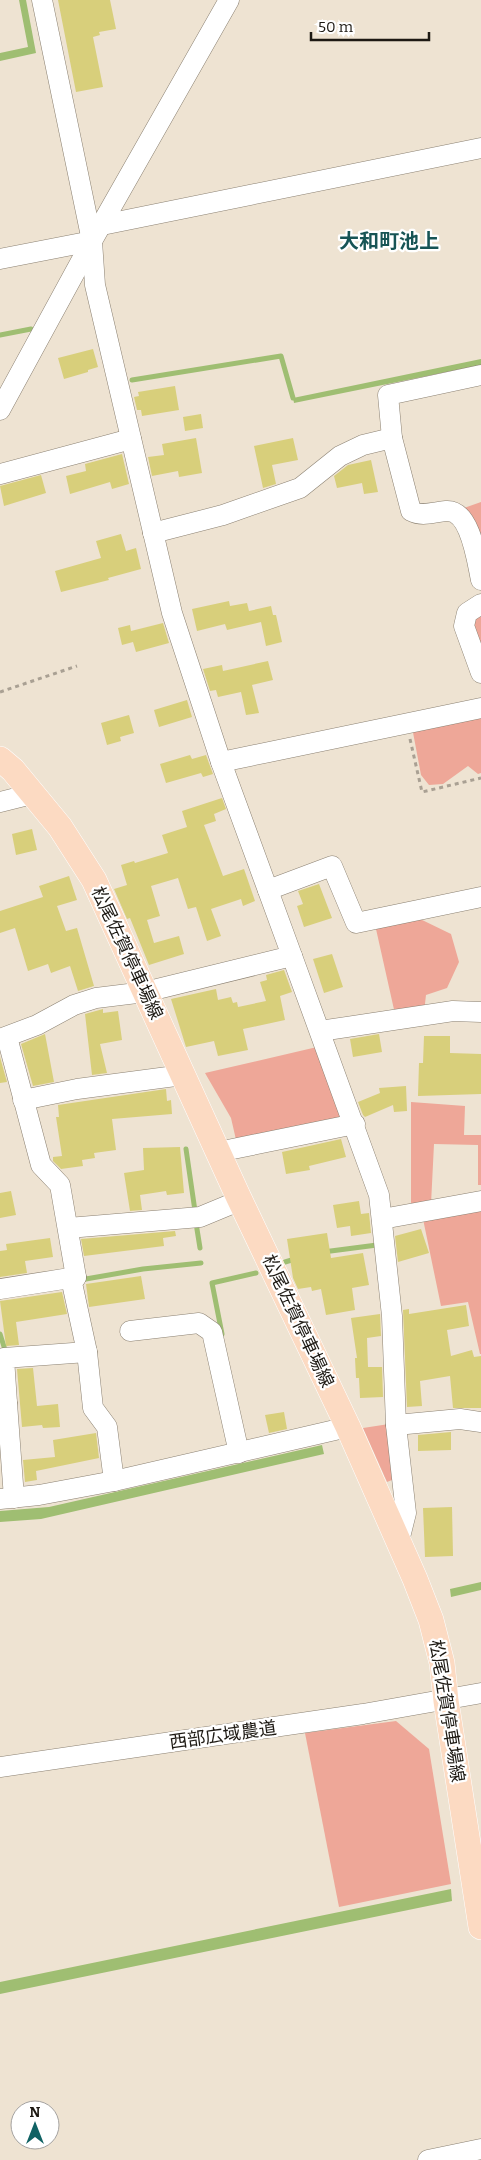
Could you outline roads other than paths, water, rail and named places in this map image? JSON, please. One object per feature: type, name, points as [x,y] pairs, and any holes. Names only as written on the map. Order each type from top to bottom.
[{"type":"main road","name":"松尾佐賀停車場線","points":[[0,759],[13,770],[60,827],[94,880],[238,1196],[348,1427],[399,1541],[431,1620],[442,1662],[446,1701],[481,1927]]},
{"type":"street","points":[[42,0],[97,233],[95,285],[172,613],[221,762],[375,1178],[382,1219],[392,1316],[396,1425],[406,1513],[399,1541]]},
{"type":"street","points":[[0,410],[97,233],[229,0]]},
{"type":"street","points":[[0,259],[97,233],[481,148]]},
{"type":"street","points":[[481,376],[388,395],[392,438],[411,511],[418,514],[449,510],[462,518],[473,540],[481,580]]},
{"type":"street","points":[[153,533],[223,515],[300,488],[340,456],[363,446],[392,438]]},
{"type":"street","points":[[0,474],[131,439]]},
{"type":"street","points":[[481,604],[467,613],[464,626],[481,673]]},
{"type":"street","points":[[221,762],[481,708]]},
{"type":"street","points":[[0,802],[32,794]]},
{"type":"street","points":[[268,890],[332,866],[356,923],[481,897]]},
{"type":"street","points":[[114,1481],[107,1427],[93,1408],[87,1352],[60,1185],[41,1165],[4,1038],[38,1025],[74,1005],[96,998],[145,992],[292,956]]},
{"type":"street","points":[[320,1031],[453,1010],[481,1012]]},
{"type":"street","points":[[23,1100],[77,1089],[183,1075]]},
{"type":"street","points":[[218,1152],[355,1124]]},
{"type":"street","points":[[68,1228],[200,1217],[229,1204],[238,1196]]},
{"type":"street","points":[[382,1219],[481,1201]]},
{"type":"street","points":[[0,1289],[74,1280]]},
{"type":"street","points":[[130,1331],[199,1323],[212,1332],[239,1453]]},
{"type":"street","points":[[87,1352],[10,1358],[4,1403],[7,1498],[39,1495],[114,1481],[348,1427]]},
{"type":"street","points":[[396,1425],[460,1419],[481,1422]]},
{"type":"street","name":"西部広域農道","points":[[0,1767],[446,1701],[481,1693]]},
{"type":"street","points":[[428,2160],[481,2149]]},
{"type":"waterway","points":[[0,335],[31,329]]},
{"type":"waterway","points":[[132,380],[281,356],[293,398]]},
{"type":"waterway","points":[[186,1149],[195,1211]]},
{"type":"waterway","points":[[196,1223],[200,1248]]},
{"type":"waterway","points":[[323,1252],[377,1245]]},
{"type":"waterway","points":[[285,1262],[295,1259]]},
{"type":"waterway","points":[[80,1280],[143,1269],[201,1263]]},
{"type":"waterway","points":[[222,1334],[212,1283],[256,1273]]},
{"type":"waterway","points":[[0,1334],[6,1353]]},
{"type":"district","name":"大和町池上","points":[[389,241]]}]
